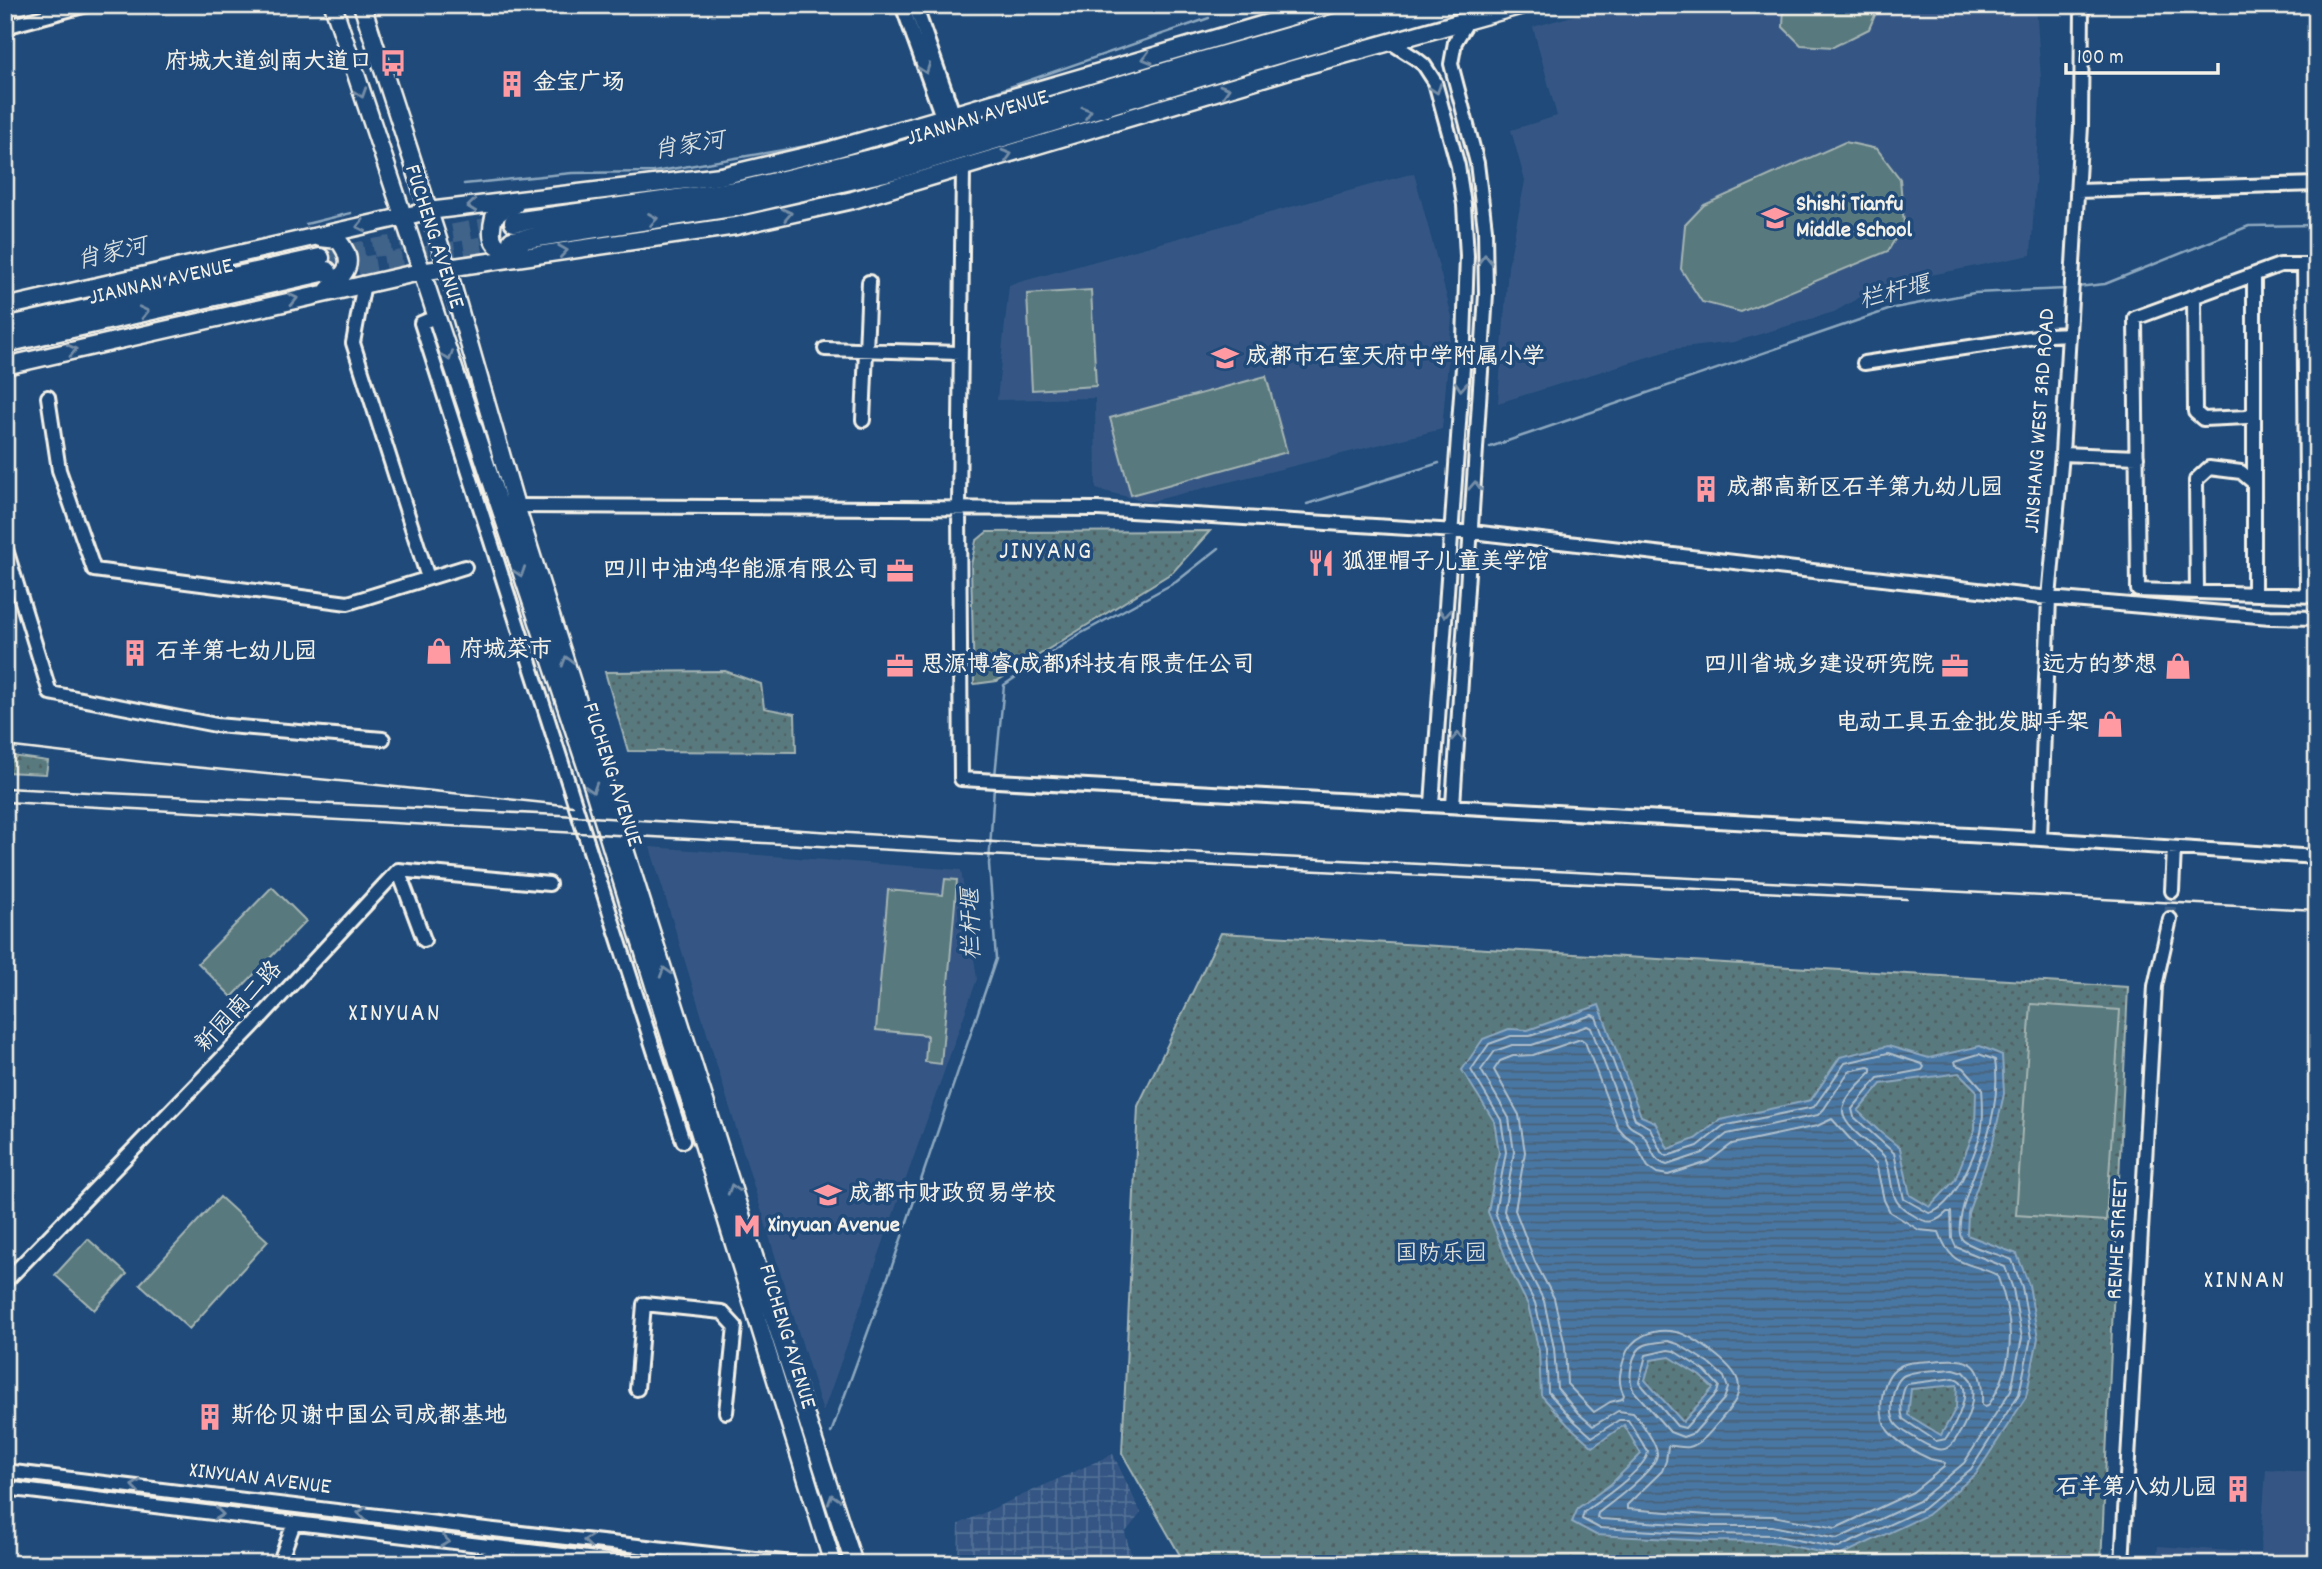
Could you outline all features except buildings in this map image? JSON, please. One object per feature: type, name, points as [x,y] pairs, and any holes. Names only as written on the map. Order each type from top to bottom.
[{"type":"highway","name":"JIANNAN AVENUE","points":[[514,222],[741,190],[893,162],[955,134],[1400,5]]},
{"type":"highway","name":"JIANNAN AVENUE","points":[[512,241],[738,206],[1448,5]]},
{"type":"highway","name":"JIANNAN AVENUE","points":[[5,327],[324,264],[5,343]]},
{"type":"main road","name":"FUCHENG AVENUE","points":[[333,5],[590,778],[833,1564]]},
{"type":"main road","name":"FUCHENG AVENUE","points":[[362,5],[447,267],[516,506],[853,1564]]},
{"type":"main road","points":[[5,307],[428,211],[721,176],[831,150],[1330,5]]},
{"type":"main road","points":[[5,366],[363,283],[447,267],[736,226],[853,200],[1293,69],[1524,5]]},
{"type":"main road","points":[[1196,63],[1227,34]]},
{"type":"main road","points":[[1250,62],[1293,69]]},
{"type":"main road","points":[[831,150],[893,162]]},
{"type":"main road","points":[[853,200],[893,162]]},
{"type":"main road","points":[[527,200],[505,208],[494,216],[490,232],[500,248],[535,255]]},
{"type":"main road","points":[[310,237],[338,240],[348,258],[344,275],[326,292]]},
{"type":"street","points":[[5,27],[87,5]]},
{"type":"street","points":[[902,5],[955,134]]},
{"type":"street","points":[[915,5],[948,116]]},
{"type":"street","name":"JINSHANG WEST 3RD ROAD","points":[[2040,839],[2049,598],[2062,454],[2081,126],[2082,5]]},
{"type":"street","points":[[1453,805],[1486,294],[1485,229],[1478,163],[1451,64],[1455,42],[1467,22]]},
{"type":"street","points":[[1390,42],[1415,58],[1435,82],[1458,166],[1464,205],[1467,283],[1432,804]]},
{"type":"street","points":[[963,169],[959,353],[961,779],[1453,805],[2317,857]]},
{"type":"street","points":[[2077,191],[2317,184]]},
{"type":"street","points":[[2280,265],[2311,265],[2312,596],[2138,590],[2135,318],[2280,265]]},
{"type":"street","points":[[2311,265],[2317,503]]},
{"type":"street","points":[[2254,275],[2254,594]]},
{"type":"street","points":[[863,420],[869,282]]},
{"type":"street","points":[[363,283],[353,342],[428,578]]},
{"type":"street","points":[[2194,297],[2195,412],[2203,419],[2247,417],[2254,412]]},
{"type":"street","points":[[435,317],[421,323],[683,1141]]},
{"type":"street","points":[[1864,363],[2069,334]]},
{"type":"street","points":[[825,349],[959,353]]},
{"type":"street","points":[[48,397],[59,470],[94,570],[348,603],[465,567]]},
{"type":"street","points":[[2062,454],[2137,457]]},
{"type":"street","points":[[2197,592],[2196,480],[2209,468],[2241,472],[2254,483]]},
{"type":"street","points":[[516,506],[1098,509],[1472,532],[2049,598],[2270,617],[2317,618]]},
{"type":"street","points":[[5,546],[50,694],[216,724],[383,740]]},
{"type":"street","points":[[2172,891],[2174,848]]},
{"type":"street","points":[[424,940],[398,870],[549,884]]},
{"type":"street","name":"新园南二路","points":[[5,1282],[252,1027],[398,870]]},
{"type":"street","name":"RENHE STREET","points":[[2122,1564],[2155,986],[2170,919]]},
{"type":"street","points":[[637,1389],[644,1304],[722,1312],[735,1326],[726,1412]]},
{"type":"street","name":"XINYUAN AVENUE","points":[[5,1471],[802,1564]]},
{"type":"street","name":"XINYUAN AVENUE","points":[[5,1488],[588,1561],[638,1564]]},
{"type":"street","points":[[279,1564],[294,1523]]},
{"type":"street","points":[[485,1564],[492,1547]]},
{"type":"shaded area","name":"Shishi Tianfu Middle School","points":[[1612,5],[2036,5],[2041,80],[2031,255],[1881,285],[1834,312],[1734,342],[1674,349],[1498,403],[1508,267],[1525,181],[1511,130],[1557,116],[1533,27]]},
{"type":"shaded area","name":"成都市石室天府中学附属小学","points":[[1414,173],[1452,317],[1442,429],[1148,502],[1096,489],[1095,398],[997,400],[1009,285]]},
{"type":"shaded area","name":"成都市财政贸易学校","points":[[650,847],[961,870],[977,979],[823,1412]]},
{"type":"shaded area","points":[[1113,1454],[1141,1513],[1125,1533],[1134,1564],[958,1562],[959,1524]]},
{"type":"shaded area","points":[[2266,1469],[2317,1473],[2317,1564],[2156,1564],[2158,1546],[2260,1553]]},
{"type":"green space","points":[[1784,5],[1877,5],[1878,8],[1869,29],[1833,47],[1801,45],[1783,27]]},
{"type":"green space","points":[[1845,142],[1877,149],[1900,179],[1904,224],[1888,251],[1741,312],[1702,302],[1681,269],[1685,225],[1704,205]]},
{"type":"green space","points":[[1091,290],[1096,386],[1032,390],[1027,294]]},
{"type":"green space","points":[[1266,376],[1287,452],[1131,495],[1110,418]]},
{"type":"green space","points":[[1210,531],[1173,572],[997,681],[974,684],[971,565],[976,541],[987,532]]},
{"type":"green space","points":[[725,671],[761,684],[764,708],[795,714],[796,752],[628,751],[605,672]]},
{"type":"green space","points":[[5,755],[48,761],[46,774],[5,772]]},
{"type":"green space","points":[[945,879],[957,880],[941,1064],[925,1062],[927,1035],[876,1030],[888,890],[943,895]]},
{"type":"green space","points":[[272,887],[306,921],[232,997],[198,963]]},
{"type":"green space","name":"国防乐园","points":[[1221,933],[2128,987],[2101,1564],[1185,1564],[1122,1453],[1138,1106]]},
{"type":"green space","points":[[2031,1004],[2120,1010],[2106,1221],[2016,1215]]},
{"type":"green space","points":[[220,1197],[268,1241],[189,1329],[140,1284]]},
{"type":"green space","points":[[88,1239],[127,1274],[94,1310],[55,1275]]},
{"type":"water","points":[[1599,1005],[1641,1116],[1655,1122],[1668,1149],[1695,1139],[1720,1120],[1811,1100],[1840,1057],[1888,1046],[1929,1058],[1980,1046],[2002,1055],[2004,1094],[1993,1142],[1968,1213],[1967,1235],[2017,1254],[2029,1285],[2038,1338],[2026,1397],[1976,1474],[1927,1515],[1839,1556],[1772,1542],[1596,1535],[1572,1522],[1578,1508],[1611,1484],[1641,1454],[1624,1425],[1593,1447],[1568,1425],[1541,1395],[1539,1351],[1528,1305],[1488,1212],[1499,1152],[1494,1121],[1462,1070],[1483,1039],[1509,1029],[1528,1030]],"holes":[[[1959,1073],[1976,1090],[1975,1129],[1955,1180],[1930,1207],[1910,1195],[1900,1148],[1858,1111],[1881,1084]],[[1670,1357],[1700,1376],[1713,1388],[1683,1422],[1645,1380],[1651,1360]],[[1957,1385],[1956,1408],[1941,1435],[1908,1415],[1911,1389]]]},
{"type":"waterway","name":"肖家河","points":[[1232,12],[1253,5]]},
{"type":"waterway","name":"肖家河","points":[[972,100],[1209,18]]},
{"type":"waterway","name":"肖家河","points":[[464,184],[572,173],[654,172],[812,145],[916,117]]},
{"type":"waterway","name":"肖家河","points":[[306,224],[351,213]]},
{"type":"waterway","name":"栏杆堰","points":[[2077,287],[2105,284],[2249,226],[2317,225]]},
{"type":"waterway","name":"肖家河","points":[[51,288],[181,257]]},
{"type":"waterway","name":"栏杆堰","points":[[1490,447],[1894,308],[1974,293],[2067,289]]},
{"type":"waterway","name":"栏杆堰","points":[[1307,504],[1439,463]]},
{"type":"waterway","name":"栏杆堰","points":[[995,776],[1004,685],[1078,635],[1176,582],[1219,548]]},
{"type":"waterway","name":"栏杆堰","points":[[831,1433],[892,1266],[996,959],[989,864],[994,787]]},
{"type":"tunnel","points":[[320,258],[514,222]]},
{"type":"tunnel","points":[[331,271],[510,241]]},
{"type":"tunnel","points":[[2170,919],[2172,891]]},
{"type":"railway","points":[[5,746],[573,806]]},
{"type":"railway","points":[[5,788],[559,815],[1010,843],[2317,910]]},
{"type":"railway","points":[[5,802],[965,854],[1907,899]]},
{"type":"place","name":"府城大道剑南大道口","points":[[393,63]]},
{"type":"place","name":"金宝广场","points":[[512,84]]},
{"type":"place","name":"Shishi Tianfu Middle School","points":[[1775,218]]},
{"type":"place","name":"成都市石室天府中学附属小学","points":[[1225,358]]},
{"type":"place","name":"成都高新区石羊第九幼儿园","points":[[1706,489]]},
{"type":"place","name":"狐狸帽子儿童美学馆","points":[[1321,563]]},
{"type":"place","name":"四川中油鸿华能源有限公司","points":[[900,571]]},
{"type":"place","name":"府城菜市","points":[[439,651]]},
{"type":"place","name":"石羊第七幼儿园","points":[[135,653]]},
{"type":"place","name":"思源博睿(成都)科技有限责任公司","points":[[900,666]]},
{"type":"place","name":"四川省城乡建设研究院","points":[[1955,666]]},
{"type":"place","name":"远方的梦想","points":[[2178,666]]},
{"type":"place","name":"电动工具五金批发脚手架","points":[[2110,724]]},
{"type":"place","name":"成都市财政贸易学校","points":[[828,1195]]},
{"type":"place","name":"Xinyuan Avenue","points":[[747,1226]]},
{"type":"place","name":"斯伦贝谢中国公司成都基地","points":[[210,1417]]},
{"type":"place","name":"石羊第八幼儿园","points":[[2238,1489]]},
{"type":"district","name":"JINYANG","points":[[1046,552]]},
{"type":"district","name":"XINYUAN","points":[[395,1014]]},
{"type":"district","name":"XINNAN","points":[[2245,1281]]}]
